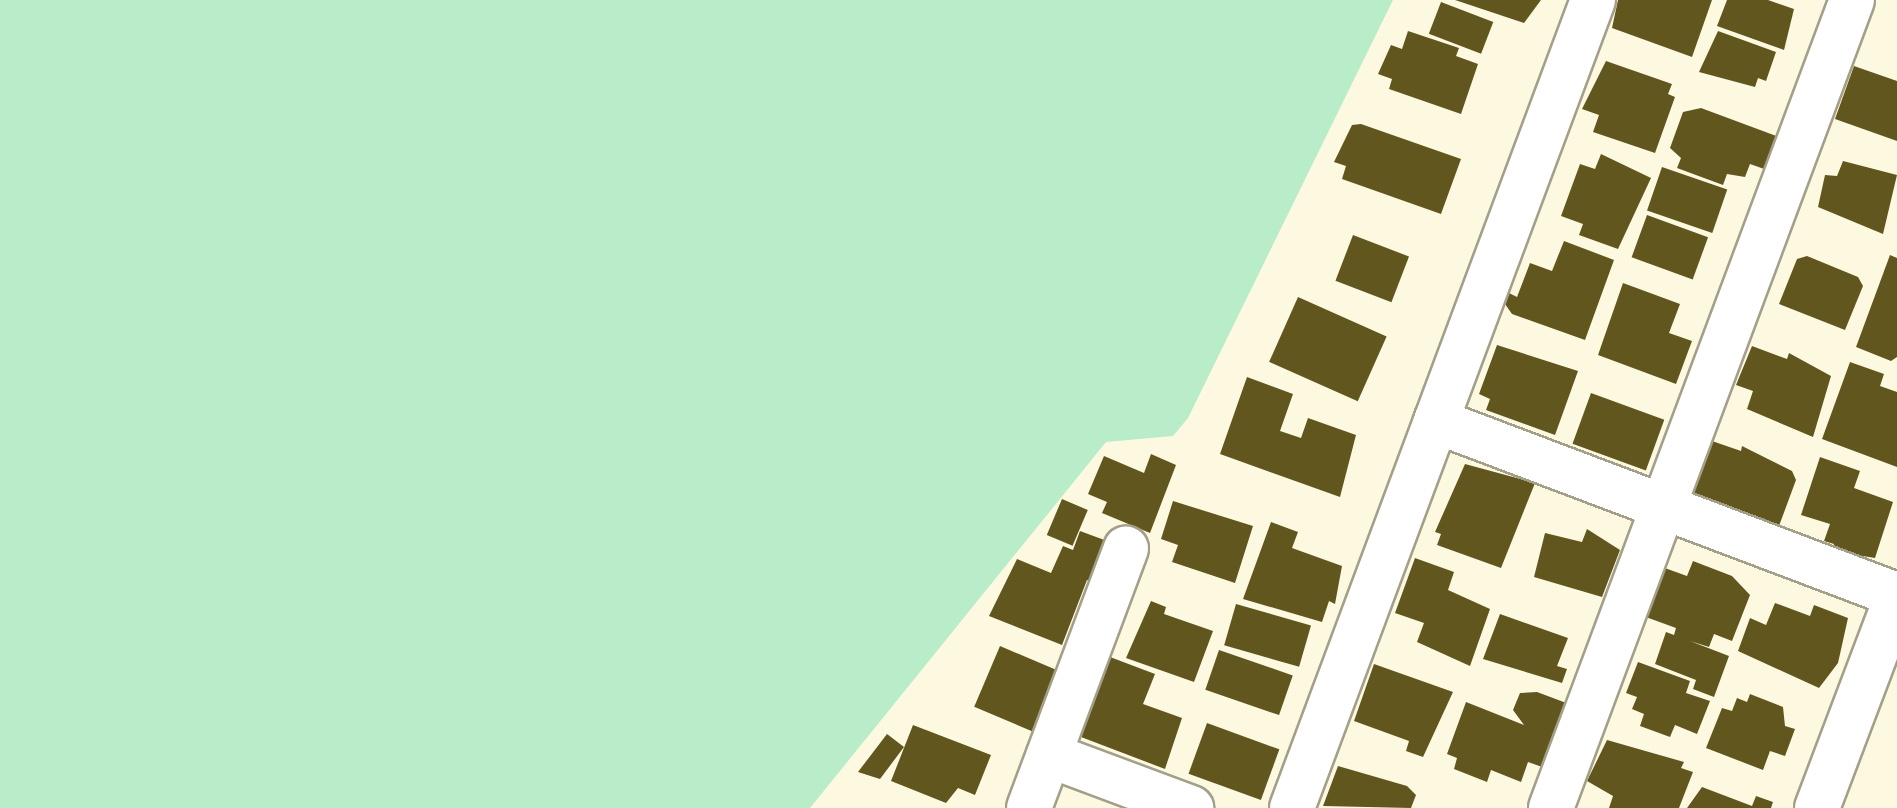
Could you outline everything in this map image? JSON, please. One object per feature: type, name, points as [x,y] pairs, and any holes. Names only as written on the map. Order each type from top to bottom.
[{"type":"street","points":[[1292,808],[1593,0]]},
{"type":"street","points":[[1551,808],[1852,0]]},
{"type":"street","points":[[1436,421],[1897,595],[1817,808]]},
{"type":"street","points":[[1029,808],[1126,549]]},
{"type":"street","points":[[1049,755],[1191,808]]},
{"type":"green space","points":[[0,0],[1393,0],[1188,418],[1173,436],[1106,442],[810,808],[0,808]]},
{"type":"building","points":[[1455,0],[1541,0],[1524,23]]},
{"type":"building","points":[[1618,0],[1712,0],[1692,57],[1612,28]]},
{"type":"building","points":[[1727,0],[1768,0],[1794,9],[1784,50],[1717,26]]},
{"type":"building","points":[[1441,2],[1493,22],[1481,54],[1429,34]]},
{"type":"building","points":[[1408,31],[1459,48],[1456,56],[1478,64],[1461,114],[1389,89],[1392,79],[1378,74],[1391,45],[1402,49]]},
{"type":"building","points":[[1718,31],[1776,52],[1766,81],[1758,78],[1755,87],[1699,72]]},
{"type":"building","points":[[1606,61],[1672,84],[1668,94],[1675,97],[1655,153],[1593,132],[1599,115],[1582,109]]},
{"type":"building","points":[[1854,66],[1897,81],[1897,141],[1835,119]]},
{"type":"building","points":[[1701,108],[1779,137],[1767,170],[1750,164],[1745,177],[1727,174],[1723,185],[1677,168],[1681,158],[1670,148],[1683,112]]},
{"type":"building","points":[[1361,124],[1461,159],[1441,214],[1342,179],[1346,166],[1334,162],[1352,125]]},
{"type":"building","points":[[1601,154],[1651,178],[1618,249],[1579,235],[1583,224],[1561,216],[1580,164],[1595,169]]},
{"type":"building","points":[[1843,161],[1897,175],[1883,234],[1818,207],[1825,175],[1837,176]]},
{"type":"building","points":[[1662,167],[1727,189],[1712,233],[1647,210]]},
{"type":"building","points":[[1647,215],[1708,237],[1693,280],[1632,257]]},
{"type":"building","points":[[1353,235],[1409,257],[1391,302],[1335,281]]},
{"type":"building","points":[[1564,241],[1614,260],[1585,340],[1512,314],[1505,304],[1509,293],[1517,297],[1530,263],[1552,271]]},
{"type":"building","points":[[1890,255],[1897,258],[1897,357],[1891,361],[1856,347]]},
{"type":"building","points":[[1807,256],[1858,277],[1863,286],[1845,330],[1779,304],[1797,259]]},
{"type":"building","points":[[1623,283],[1680,304],[1669,333],[1692,341],[1676,384],[1598,355]]},
{"type":"building","points":[[1298,297],[1387,336],[1358,401],[1269,362]]},
{"type":"building","points":[[1497,345],[1578,371],[1555,435],[1486,410],[1490,399],[1479,394]]},
{"type":"building","points":[[1752,346],[1787,359],[1789,353],[1831,376],[1813,437],[1747,409],[1753,391],[1736,385]]},
{"type":"building","points":[[1850,362],[1884,374],[1880,386],[1897,392],[1897,467],[1822,439]]},
{"type":"building","points":[[1247,377],[1293,394],[1280,431],[1301,438],[1308,418],[1356,435],[1340,497],[1220,454]]},
{"type":"building","points":[[1591,393],[1664,420],[1646,470],[1573,444]]},
{"type":"building","points":[[1712,441],[1741,451],[1742,446],[1792,471],[1796,480],[1779,526],[1692,493]]},
{"type":"building","points":[[1151,454],[1176,465],[1150,533],[1102,513],[1107,502],[1088,494],[1104,456],[1144,473]]},
{"type":"building","points":[[1820,457],[1860,471],[1854,488],[1893,502],[1875,558],[1832,551],[1834,544],[1824,541],[1830,524],[1801,515]]},
{"type":"building","points":[[1465,464],[1535,483],[1501,568],[1437,545],[1441,534],[1435,532]]},
{"type":"building","points":[[1062,499],[1088,510],[1073,546],[1047,535]]},
{"type":"building","points":[[1173,501],[1253,526],[1235,583],[1172,562],[1178,545],[1161,539]]},
{"type":"building","points":[[1271,522],[1298,532],[1292,548],[1342,566],[1335,604],[1329,601],[1322,622],[1243,599]]},
{"type":"building","points":[[1587,529],[1620,550],[1602,597],[1534,577],[1545,533],[1582,542]]},
{"type":"building","points":[[1080,531],[1107,541],[1096,583],[1087,580],[1062,645],[989,616],[1017,559],[1051,573],[1063,546],[1073,550]]},
{"type":"building","points":[[1415,558],[1454,572],[1448,590],[1490,609],[1470,666],[1417,642],[1424,623],[1395,613]]},
{"type":"building","points":[[1693,561],[1732,576],[1750,595],[1732,641],[1714,634],[1709,647],[1690,641],[1729,656],[1714,697],[1693,689],[1696,680],[1655,664],[1666,632],[1674,635],[1676,628],[1643,616],[1662,567],[1687,576]]},
{"type":"building","points":[[1151,601],[1166,607],[1164,614],[1213,631],[1194,682],[1126,658]]},
{"type":"building","points":[[1775,603],[1810,616],[1814,605],[1848,618],[1838,663],[1819,688],[1738,651],[1750,618],[1766,625]]},
{"type":"building","points":[[1236,604],[1311,625],[1299,667],[1224,645]]},
{"type":"building","points":[[1500,614],[1568,638],[1557,666],[1567,669],[1562,683],[1483,659]]},
{"type":"building","points":[[1000,646],[1059,671],[1033,732],[974,707]]},
{"type":"building","points":[[1219,650],[1293,675],[1279,715],[1205,690]]},
{"type":"building","points":[[1110,657],[1155,674],[1143,704],[1182,718],[1165,769],[1081,737]]},
{"type":"building","points":[[1638,662],[1690,681],[1686,693],[1710,701],[1697,734],[1675,725],[1670,737],[1640,726],[1644,714],[1632,709],[1637,697],[1626,693]]},
{"type":"building","points":[[1374,664],[1453,692],[1423,757],[1406,751],[1409,741],[1354,721]]},
{"type":"building","points":[[1537,692],[1569,704],[1545,768],[1528,762],[1521,782],[1491,770],[1487,782],[1454,769],[1457,758],[1447,754],[1466,702],[1524,725],[1513,710],[1520,693]]},
{"type":"building","points":[[1750,694],[1783,707],[1785,726],[1795,729],[1785,756],[1770,751],[1763,770],[1706,748],[1722,708],[1732,711],[1737,698],[1747,702]]},
{"type":"building","points":[[1207,723],[1279,749],[1261,800],[1189,774]]},
{"type":"building","points":[[913,725],[991,755],[975,795],[958,788],[946,803],[891,781]]},
{"type":"building","points":[[887,734],[904,747],[880,779],[858,772]]},
{"type":"building","points":[[1607,740],[1684,762],[1681,768],[1693,772],[1679,808],[1609,808],[1613,796],[1587,781]]},
{"type":"building","points":[[1338,766],[1407,786],[1416,795],[1411,808],[1323,806]]},
{"type":"building","points":[[1702,787],[1752,806],[1756,796],[1773,802],[1771,808],[1687,808]]}]
